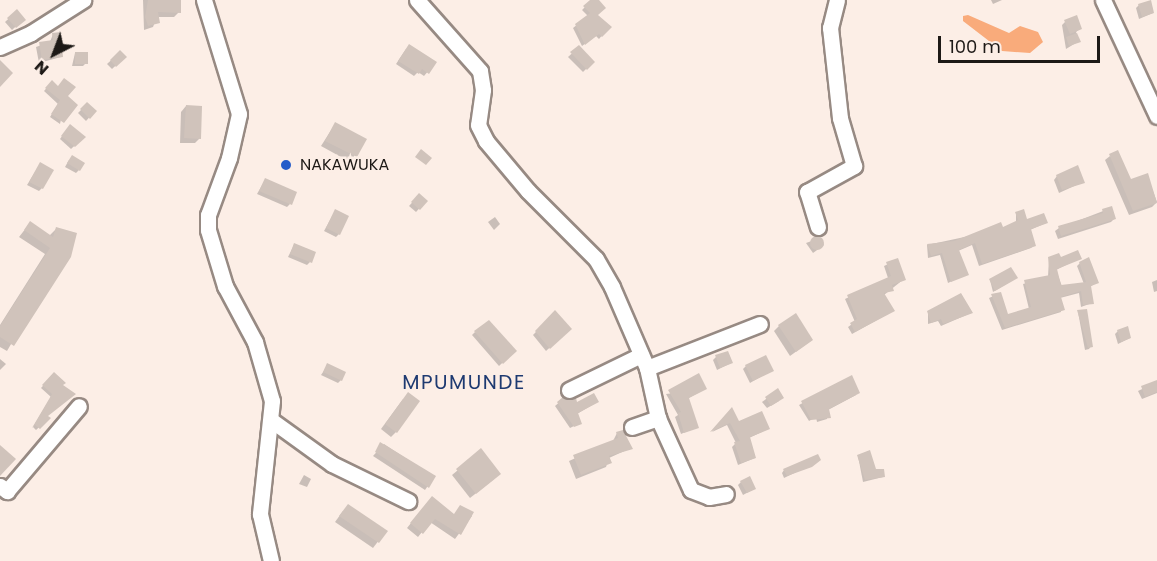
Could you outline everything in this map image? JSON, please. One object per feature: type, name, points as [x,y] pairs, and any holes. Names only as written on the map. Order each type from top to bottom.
[{"type":"street","points":[[0,47],[31,33],[83,0]]},
{"type":"street","points":[[204,0],[239,114],[229,158],[208,215],[211,244],[225,286],[255,342],[272,401],[260,514],[271,561]]},
{"type":"street","points":[[417,0],[480,71],[483,90],[478,125],[486,141],[528,191],[596,259],[644,361],[658,418],[694,494],[726,494]]},
{"type":"street","points":[[818,227],[807,192],[854,166],[840,118],[830,28],[837,0]]},
{"type":"street","points":[[1103,0],[1157,116]]},
{"type":"street","points":[[569,390],[644,361],[760,324]]},
{"type":"street","points":[[0,486],[8,491],[80,406]]},
{"type":"street","points":[[632,427],[658,418]]},
{"type":"street","points":[[271,420],[332,464],[408,501]]},
{"type":"shaded area","points":[[968,15],[1009,33],[1020,26],[1038,32],[1043,42],[1030,53],[1002,51],[963,21],[963,16]]},
{"type":"building","points":[[148,0],[181,0],[181,13],[158,12],[160,23],[148,26],[145,17]]},
{"type":"building","points":[[590,0],[599,0],[606,8],[598,15],[612,27],[602,37],[599,34],[585,45],[575,24],[590,13],[583,6]]},
{"type":"building","points":[[1151,0],[1154,13],[1142,17],[1138,4]]},
{"type":"building","points":[[17,9],[26,20],[16,28],[7,18]]},
{"type":"building","points":[[1077,15],[1082,29],[1070,34],[1064,20]]},
{"type":"building","points":[[61,32],[63,57],[42,60],[39,42],[53,40],[52,33]]},
{"type":"building","points":[[1077,33],[1081,42],[1069,46],[1066,37]]},
{"type":"building","points":[[409,44],[437,62],[429,74],[422,69],[419,74],[398,61]]},
{"type":"building","points":[[579,45],[595,62],[587,70],[570,52]]},
{"type":"building","points":[[120,50],[127,57],[116,67],[110,60]]},
{"type":"building","points":[[75,52],[88,52],[88,64],[75,64]]},
{"type":"building","points":[[0,60],[13,73],[0,87]]},
{"type":"building","points":[[64,78],[76,87],[68,96],[78,105],[64,123],[51,114],[60,100],[45,88],[52,80],[58,86]]},
{"type":"building","points":[[87,102],[97,111],[90,119],[80,109]]},
{"type":"building","points":[[186,105],[202,106],[201,139],[184,138]]},
{"type":"building","points":[[335,122],[367,139],[357,157],[325,141]]},
{"type":"building","points":[[70,124],[86,137],[75,147],[61,136]]},
{"type":"building","points":[[421,149],[432,158],[426,165],[415,157]]},
{"type":"building","points":[[1118,150],[1131,179],[1148,173],[1157,203],[1133,211],[1109,154]]},
{"type":"building","points":[[72,155],[85,163],[80,171],[67,163]]},
{"type":"building","points":[[40,162],[54,170],[43,189],[29,182]]},
{"type":"building","points":[[1078,165],[1085,183],[1062,190],[1056,175]]},
{"type":"building","points":[[265,178],[297,192],[292,205],[259,191]]},
{"type":"building","points":[[419,193],[428,201],[420,210],[411,202]]},
{"type":"building","points":[[1112,206],[1116,219],[1061,236],[1058,226],[1103,213],[1102,209]]},
{"type":"building","points":[[335,209],[349,216],[340,235],[326,228]]},
{"type":"building","points":[[1024,209],[1027,219],[1044,213],[1048,223],[1031,229],[1036,246],[982,264],[975,243],[959,250],[969,275],[951,282],[942,253],[931,256],[927,244],[954,241],[1001,222],[1003,227],[1018,220],[1015,212]]},
{"type":"building","points":[[30,221],[53,237],[56,227],[77,233],[71,257],[14,346],[0,337],[0,326],[50,248],[24,230]]},
{"type":"building","points":[[814,236],[820,236],[824,243],[820,250],[814,250],[810,246],[810,240]]},
{"type":"building","points":[[294,243],[316,252],[312,263],[290,254]]},
{"type":"building","points":[[1078,250],[1082,259],[1057,269],[1061,285],[1086,282],[1079,262],[1089,257],[1099,283],[1091,286],[1094,304],[1083,305],[1081,291],[1061,297],[1065,310],[1005,328],[991,294],[1001,292],[1008,314],[1031,307],[1024,280],[1050,275],[1048,257],[1059,253],[1061,257]]},
{"type":"building","points":[[898,258],[906,280],[892,285],[894,291],[884,293],[895,311],[855,332],[850,323],[857,319],[847,295],[891,276],[886,262]]},
{"type":"building","points":[[1011,267],[1018,278],[995,291],[989,279]]},
{"type":"building","points":[[961,293],[973,313],[943,324],[941,319],[931,323],[927,311]]},
{"type":"building","points":[[1087,309],[1093,347],[1088,348],[1077,310]]},
{"type":"building","points":[[555,310],[572,329],[550,349],[535,331]]},
{"type":"building","points":[[796,313],[813,340],[796,352],[778,325]]},
{"type":"building","points":[[489,320],[517,351],[503,364],[474,331]]},
{"type":"building","points":[[1128,326],[1131,338],[1121,342],[1117,330]]},
{"type":"building","points":[[728,351],[733,363],[720,368],[715,355]]},
{"type":"building","points":[[766,355],[774,371],[753,381],[745,365]]},
{"type":"building","points":[[327,363],[346,372],[342,381],[323,372]]},
{"type":"building","points":[[54,372],[66,383],[63,385],[76,394],[48,416],[51,418],[40,429],[35,425],[32,428],[52,394],[42,385]]},
{"type":"building","points":[[699,373],[707,389],[689,398],[699,428],[684,433],[678,413],[681,412],[668,390]]},
{"type":"building","points":[[852,375],[860,393],[829,409],[831,418],[811,420],[801,401]]},
{"type":"building","points":[[1157,380],[1157,392],[1145,397],[1141,386]]},
{"type":"building","points":[[778,388],[784,398],[771,406],[765,397]]},
{"type":"building","points":[[408,392],[420,401],[397,433],[385,424]]},
{"type":"building","points":[[594,393],[599,402],[578,413],[582,424],[574,427],[557,402],[563,397],[576,398],[577,402]]},
{"type":"building","points":[[732,407],[739,421],[762,411],[770,429],[750,437],[756,458],[741,463],[734,442],[740,441],[730,423],[710,432]]},
{"type":"building","points":[[623,430],[633,449],[609,456],[612,463],[581,475],[573,455],[618,438],[616,432]]},
{"type":"building","points":[[380,442],[436,476],[429,488],[375,452]]},
{"type":"building","points":[[0,445],[16,459],[0,476]]},
{"type":"building","points":[[481,448],[501,474],[476,494],[456,469]]},
{"type":"building","points":[[870,450],[876,469],[884,469],[885,477],[865,480],[857,455]]},
{"type":"building","points":[[818,454],[821,460],[812,467],[787,476],[783,469]]},
{"type":"building","points":[[750,476],[756,489],[747,493],[740,481]]},
{"type":"building","points":[[432,496],[454,514],[460,505],[474,512],[461,535],[435,519],[423,534],[410,523]]},
{"type":"building","points":[[348,504],[388,531],[379,543],[339,516]]},
{"type":"place","name":"NAKAWUKA","points":[[286,165]]},
{"type":"district","name":"MPUMUNDE","points":[[464,382]]}]
